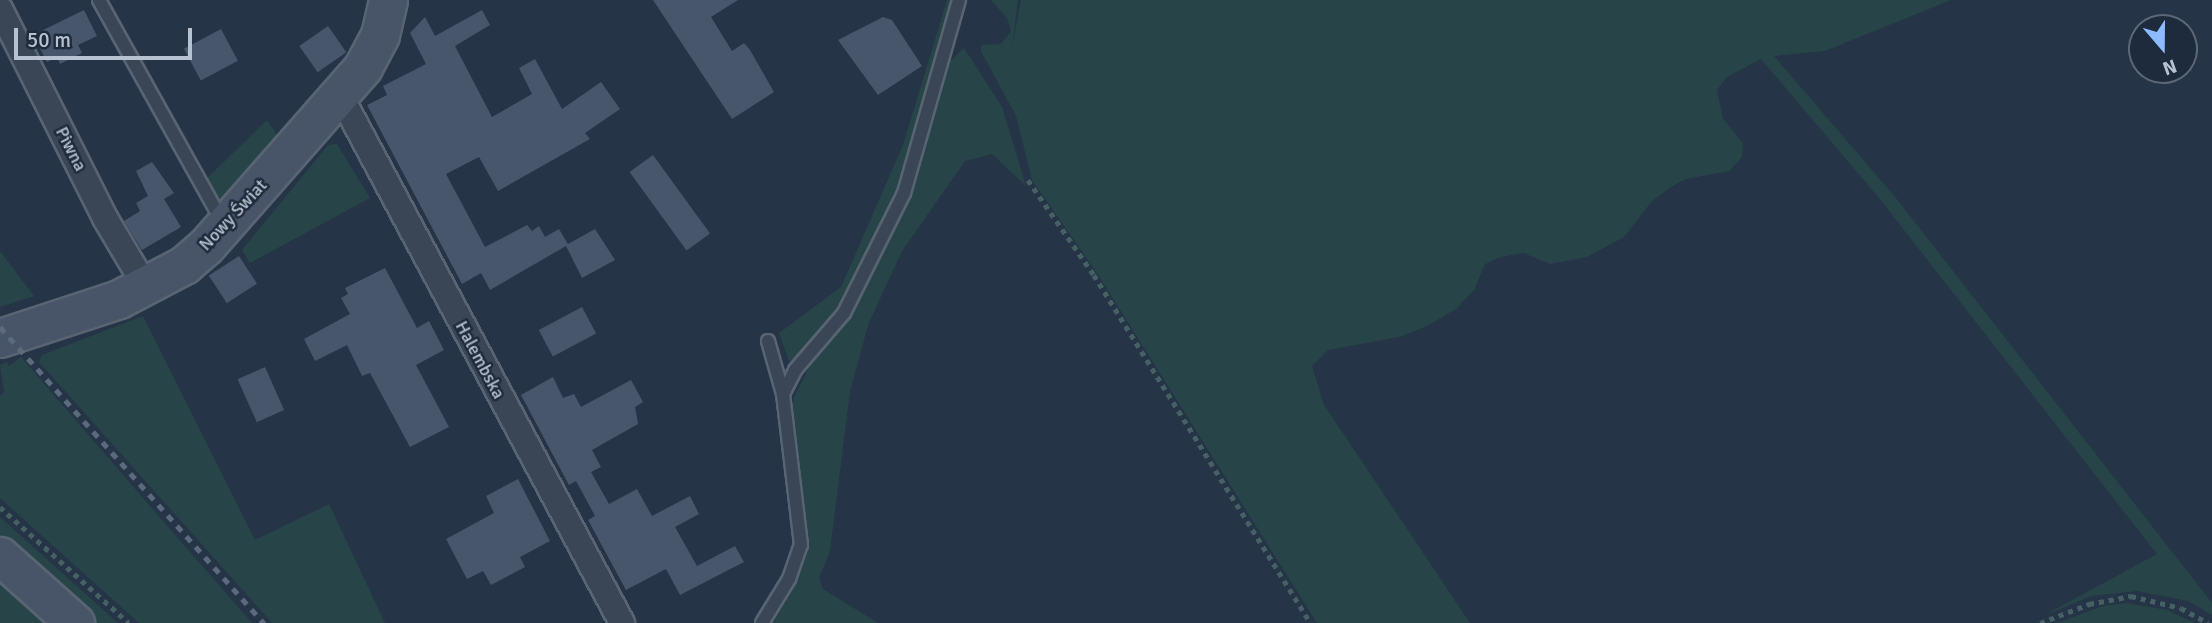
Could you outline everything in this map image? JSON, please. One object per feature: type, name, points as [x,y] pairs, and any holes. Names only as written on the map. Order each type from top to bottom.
[{"type":"street","name":"Nowy Świat","points":[[0,338],[84,313],[146,287],[184,265],[226,226],[341,95],[380,35],[388,0]]},
{"type":"street","name":"Piwna","points":[[0,9],[105,218],[146,287]]},
{"type":"street","name":"Halembska","points":[[341,95],[622,623]]},
{"type":"street","points":[[0,556],[75,623]]},
{"type":"lane","points":[[99,0],[214,215],[226,226]]},
{"type":"lane","points":[[783,394],[795,370],[844,313],[904,193],[959,0]]},
{"type":"lane","points":[[762,623],[789,579],[801,545],[783,394],[768,341]]},
{"type":"path","points":[[1028,180],[1094,275],[1311,623]]},
{"type":"path","points":[[0,507],[129,623]]},
{"type":"path","points":[[2040,623],[2089,604],[2132,596],[2180,608],[2208,623]]},
{"type":"green space","points":[[947,0],[951,0],[944,39],[898,195],[843,303],[815,341],[793,363],[789,361],[779,333],[841,287],[903,145]]},
{"type":"green space","points":[[991,0],[1018,0],[1012,48],[1021,0],[1951,0],[1825,51],[1774,56],[1896,198],[2212,603],[2212,615],[2188,601],[2138,591],[2091,596],[2041,617],[2157,554],[1879,198],[1761,59],[1727,77],[1717,90],[1723,119],[1743,143],[1742,157],[1729,171],[1686,179],[1671,187],[1652,201],[1624,237],[1587,257],[1550,264],[1524,253],[1500,257],[1485,264],[1474,290],[1456,309],[1427,326],[1399,337],[1328,350],[1312,366],[1324,405],[1470,623],[1317,623],[1097,273],[1032,180],[1016,116],[981,51],[981,45],[1001,44],[1011,31],[1007,18]]},
{"type":"green space","points":[[964,48],[1002,107],[1026,186],[992,154],[965,161],[902,251],[868,325],[850,392],[830,551],[819,578],[823,589],[878,623],[773,623],[797,582],[808,540],[792,405],[794,397],[810,366],[853,309],[907,203],[949,62]]},
{"type":"green space","points":[[267,120],[277,135],[220,199],[207,178]]},
{"type":"green space","points":[[337,144],[370,198],[250,263],[242,250],[328,145]]},
{"type":"green space","points":[[0,251],[34,296],[0,307]]},
{"type":"green space","points":[[143,316],[255,540],[329,504],[385,623],[272,623],[39,362],[42,355]]},
{"type":"green space","points":[[21,357],[252,623],[139,623],[0,498],[0,396],[4,392],[0,365],[7,362],[9,366]]},
{"type":"green space","points":[[0,517],[118,623],[93,623],[35,572],[0,538]]},
{"type":"green space","points":[[0,573],[57,623],[0,623]]},
{"type":"green space","points":[[2126,603],[2167,610],[2195,623],[2057,623],[2103,606]]},
{"type":"building","points":[[653,0],[738,0],[711,17],[732,51],[744,43],[750,50],[774,92],[732,119]]},
{"type":"building","points":[[84,10],[97,36],[78,45],[82,53],[60,64],[57,57],[47,62],[33,35]]},
{"type":"building","points":[[482,10],[490,25],[455,46],[492,117],[532,94],[519,68],[535,59],[562,109],[601,82],[620,109],[585,133],[590,139],[498,191],[479,157],[446,174],[485,247],[527,225],[532,231],[539,226],[545,237],[559,229],[568,244],[595,229],[615,260],[582,278],[566,246],[490,290],[481,273],[462,284],[367,105],[387,95],[383,86],[426,64],[410,33],[425,17],[435,36]]},
{"type":"building","points":[[883,17],[892,20],[922,66],[878,95],[838,40]]},
{"type":"building","points":[[328,26],[346,52],[318,72],[299,46]]},
{"type":"building","points":[[221,29],[238,61],[201,81],[184,49]]},
{"type":"building","points":[[653,155],[710,233],[687,251],[630,172]]},
{"type":"building","points":[[152,162],[174,193],[164,199],[181,227],[142,250],[124,221],[140,211],[136,203],[148,196],[136,171]]},
{"type":"building","points":[[239,256],[257,284],[227,303],[209,276]]},
{"type":"building","points":[[385,268],[417,328],[429,321],[444,350],[416,365],[449,427],[410,447],[370,373],[362,376],[347,345],[315,361],[304,339],[350,314],[341,298],[348,294],[345,288]]},
{"type":"building","points":[[582,307],[596,333],[553,356],[539,330]]},
{"type":"building","points":[[265,367],[284,410],[257,422],[238,379]]},
{"type":"building","points":[[553,377],[563,398],[574,394],[581,407],[631,380],[643,402],[635,407],[638,424],[592,450],[601,467],[591,472],[609,504],[637,489],[652,516],[690,496],[699,514],[675,527],[697,566],[735,546],[744,562],[680,595],[666,569],[626,590],[588,520],[595,516],[576,481],[569,485],[521,395]]},
{"type":"building","points":[[518,479],[550,541],[520,557],[525,567],[491,585],[483,571],[467,579],[446,539],[494,513],[486,496]]},
{"type":"railway","points":[[0,327],[264,623]]}]
